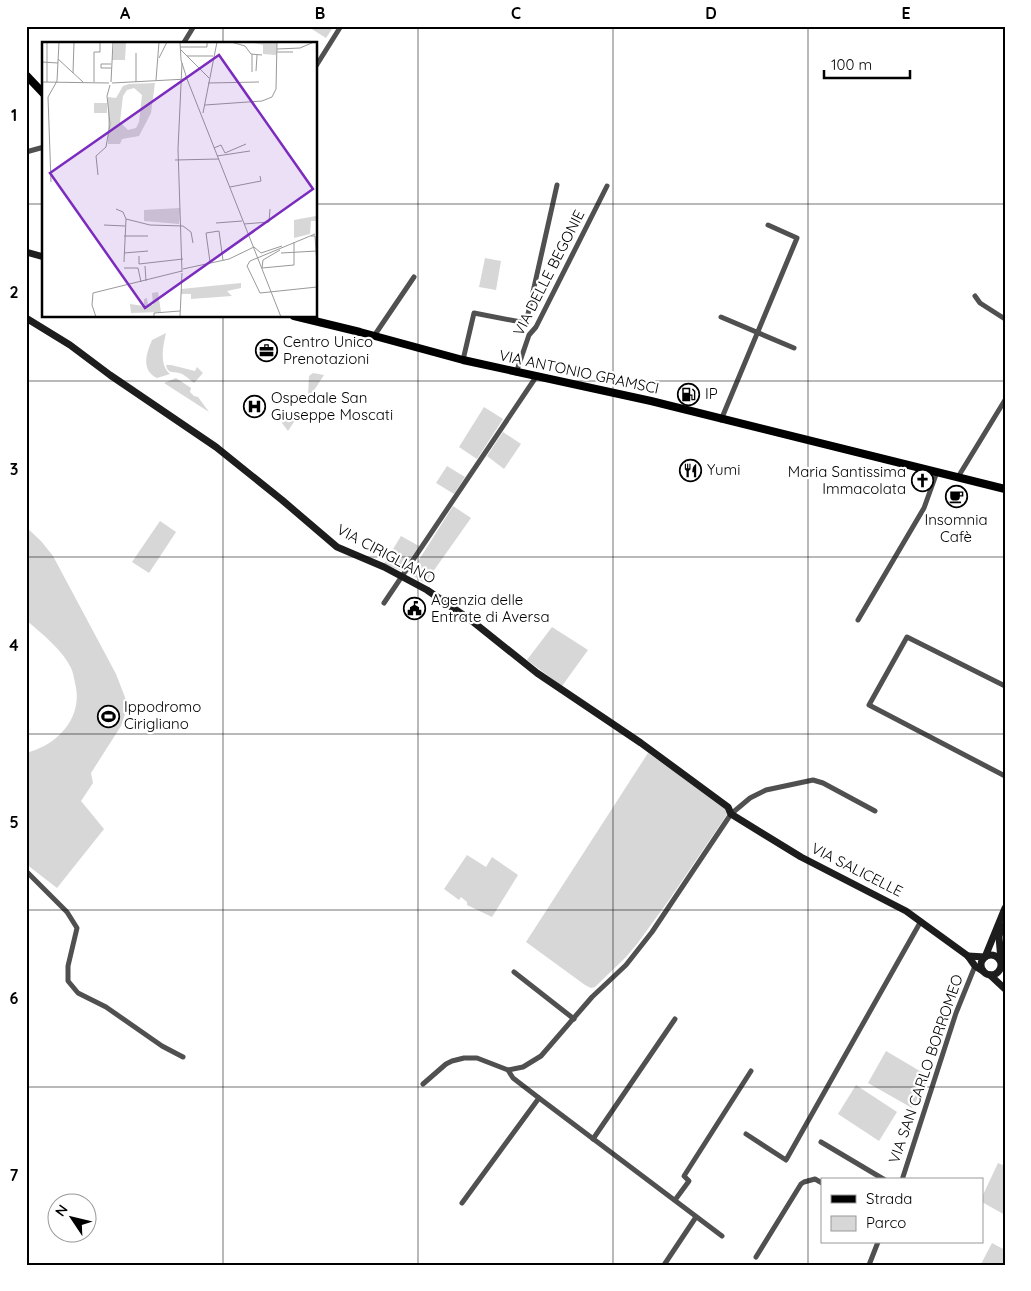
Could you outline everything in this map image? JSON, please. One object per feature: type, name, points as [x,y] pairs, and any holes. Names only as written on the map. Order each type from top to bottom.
[{"type":"main road","points":[[26,75],[42,92]]},
{"type":"main road","name":"VIA ANTONIO GRAMSCI","points":[[302,318],[516,373],[651,401],[721,420],[1005,489]]},
{"type":"street","points":[[183,42],[194,26]]},
{"type":"street","points":[[318,63],[342,26]]},
{"type":"street","points":[[26,152],[42,148]]},
{"type":"street","points":[[463,360],[474,313],[526,322],[557,185]]},
{"type":"street","name":"VIA DELLE BEGONIE","points":[[516,373],[529,335],[536,327],[607,186]]},
{"type":"street","points":[[721,420],[797,238],[768,225]]},
{"type":"street","points":[[26,252],[42,256]]},
{"type":"street","points":[[374,336],[414,277]]},
{"type":"street","points":[[975,296],[980,303],[1005,319]]},
{"type":"street","points":[[721,317],[794,348]]},
{"type":"street","name":"VIA CIRIGLIANO","points":[[26,318],[70,345],[110,375],[216,447],[337,547],[427,590],[472,621],[537,673],[641,743],[728,807],[731,814]]},
{"type":"street","points":[[384,603],[536,377]]},
{"type":"street","points":[[958,478],[1005,400]]},
{"type":"street","points":[[858,620],[924,508],[936,472]]},
{"type":"street","points":[[1005,686],[907,637],[869,706],[1005,776]]},
{"type":"street","points":[[424,1084],[446,1064],[464,1058],[477,1058],[508,1070],[523,1068],[541,1056],[592,997],[626,964],[652,932],[731,814],[750,798],[766,790],[813,780],[823,783],[874,812]]},
{"type":"street","name":"VIA SALICELLE","points":[[731,814],[793,852],[906,911],[968,956]]},
{"type":"street","points":[[26,871],[68,912],[77,928],[68,966],[68,981],[78,993],[106,1007],[162,1046],[183,1057]]},
{"type":"street","points":[[1004,911],[981,966],[1005,989]]},
{"type":"street","points":[[1004,911],[1000,937],[1002,964],[1005,975]]},
{"type":"street","points":[[746,1134],[786,1160],[921,921]]},
{"type":"street","points":[[968,956],[985,957],[994,955],[1002,964]]},
{"type":"street","points":[[968,956],[975,966],[987,973],[996,974],[1002,964]]},
{"type":"street","name":"VIA SAN CARLO BORROMEO","points":[[903,1178],[956,1013],[975,966]]},
{"type":"street","points":[[514,972],[574,1018]]},
{"type":"street","points":[[592,1140],[675,1019]]},
{"type":"street","points":[[508,1070],[513,1078],[592,1140],[722,1236]]},
{"type":"street","points":[[674,1200],[689,1181],[684,1176],[750,1071]]},
{"type":"street","points":[[462,1203],[538,1098]]},
{"type":"street","points":[[821,1142],[882,1178]]},
{"type":"street","points":[[756,1257],[801,1184],[815,1179],[821,1182]]},
{"type":"street","points":[[664,1265],[696,1217]]},
{"type":"street","points":[[869,1265],[877,1244]]},
{"type":"green space","points":[[307,26],[334,26],[326,38]]},
{"type":"green space","points":[[485,258],[501,261],[496,290],[479,287]]},
{"type":"green space","points":[[166,333],[163,360],[164,366],[170,374],[157,378],[152,375],[147,366],[148,351],[152,340]]},
{"type":"green space","points":[[166,365],[195,371],[197,367],[203,373],[194,383],[181,374],[169,371]]},
{"type":"green space","points":[[313,373],[324,375],[309,398],[309,376]]},
{"type":"green space","points":[[176,378],[191,388],[190,392],[198,397],[209,412],[164,383]]},
{"type":"green space","points":[[484,407],[503,419],[477,459],[459,447]]},
{"type":"green space","points":[[290,411],[301,411],[288,431],[282,423],[283,414]]},
{"type":"green space","points":[[503,432],[521,444],[504,469],[487,456]]},
{"type":"green space","points":[[447,466],[465,477],[454,494],[436,483]]},
{"type":"green space","points":[[453,506],[471,518],[425,583],[410,574]]},
{"type":"green space","points":[[160,521],[176,532],[149,573],[132,562]]},
{"type":"green space","name":"Ippodromo Cirigliano","points":[[26,527],[53,556],[116,674],[128,705],[121,726],[91,773],[93,783],[81,801],[104,829],[57,888],[26,864],[26,753],[48,743],[66,728],[76,707],[77,695],[73,673],[67,661],[51,642],[26,620]]},
{"type":"green space","points":[[401,536],[419,546],[402,571],[384,564]]},
{"type":"green space","points":[[552,627],[588,650],[562,686],[527,660]]},
{"type":"green space","points":[[648,753],[725,807],[728,813],[637,944],[595,987],[591,988],[526,942]]},
{"type":"green space","points":[[467,855],[486,867],[492,857],[518,875],[492,917],[467,905],[467,902],[461,897],[459,900],[444,889]]},
{"type":"green space","points":[[886,1051],[930,1077],[912,1108],[868,1083]]},
{"type":"green space","points":[[856,1085],[897,1112],[879,1141],[838,1114]]},
{"type":"green space","points":[[998,1163],[1005,1166],[1005,1215],[984,1203],[984,1193]]},
{"type":"green space","points":[[992,1243],[1005,1250],[1005,1265],[981,1264]]},
{"type":"place","name":"Centro Unico Prenotazioni","points":[[267,351]]},
{"type":"place","name":"IP","points":[[689,394]]},
{"type":"place","name":"Ospedale San Giuseppe Moscati","points":[[255,407]]},
{"type":"place","name":"Yumi","points":[[691,470]]},
{"type":"place","name":"Maria Santissima Immacolata","points":[[922,481]]},
{"type":"place","name":"Insomnia Cafè","points":[[956,497]]},
{"type":"place","name":"Agenzia delle Entrate di Aversa","points":[[415,609]]},
{"type":"place","name":"Ippodromo Cirigliano","points":[[108,716]]}]
